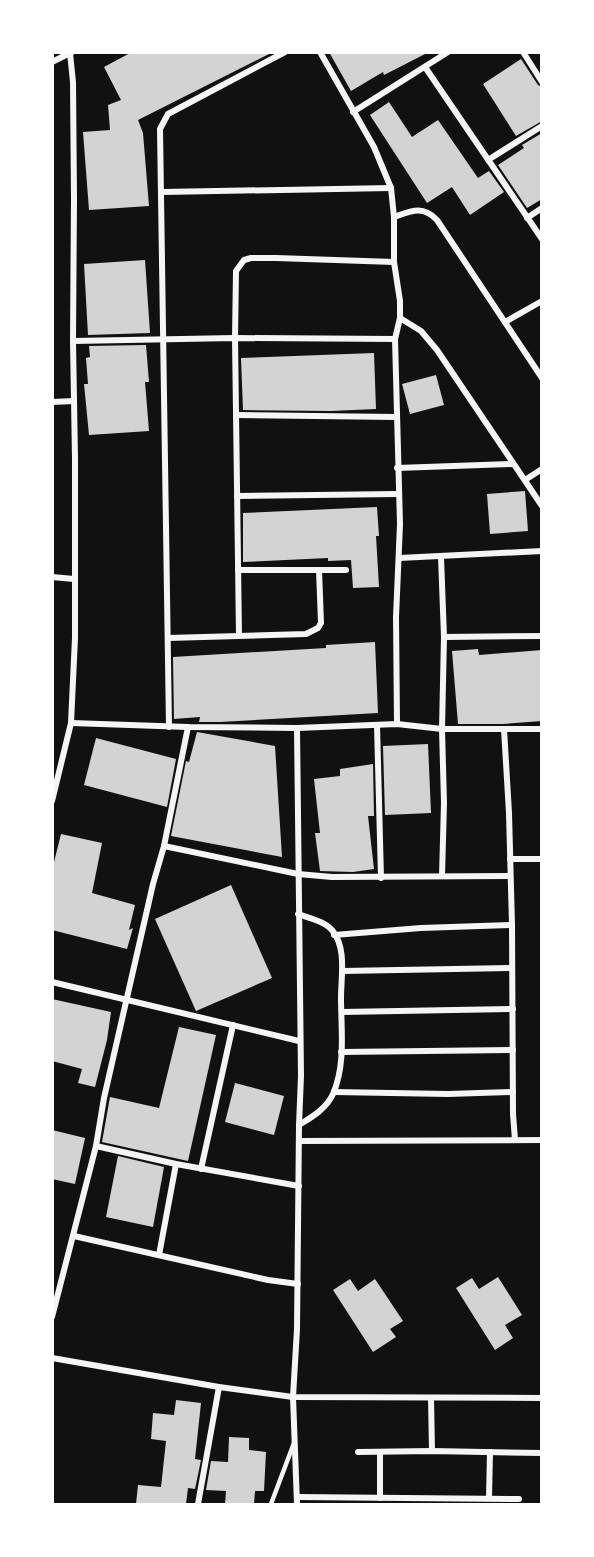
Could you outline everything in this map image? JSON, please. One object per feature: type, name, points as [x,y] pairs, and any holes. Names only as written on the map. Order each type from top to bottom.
[{"type":"street","points":[[169,727],[160,129],[168,114],[285,52]]},
{"type":"street","points":[[320,52],[374,147],[390,188],[394,218],[394,262],[400,301],[400,318],[395,339],[399,558],[396,628],[397,724]]},
{"type":"street","points":[[353,112],[448,52]]},
{"type":"street","points":[[523,52],[542,82]]},
{"type":"street","points":[[52,62],[71,53],[74,199],[75,638],[71,723],[52,801]]},
{"type":"street","points":[[425,67],[542,239]]},
{"type":"street","points":[[488,160],[542,126]]},
{"type":"street","points":[[162,192],[390,188]]},
{"type":"street","points":[[527,218],[542,208]]},
{"type":"street","points":[[394,218],[416,210],[431,213],[542,378]]},
{"type":"street","points":[[239,636],[236,271],[244,260],[276,258],[394,262]]},
{"type":"street","points":[[505,322],[542,301]]},
{"type":"street","points":[[400,318],[421,331],[436,350],[542,506]]},
{"type":"street","points":[[73,341],[235,338],[395,339]]},
{"type":"street","points":[[52,402],[74,402]]},
{"type":"street","points":[[236,415],[396,417]]},
{"type":"street","points":[[397,468],[513,464]]},
{"type":"street","points":[[525,480],[542,469]]},
{"type":"street","points":[[237,496],[397,494]]},
{"type":"street","points":[[399,558],[542,551]]},
{"type":"street","points":[[441,557],[444,637],[442,876]]},
{"type":"street","points":[[238,570],[346,570]]},
{"type":"street","points":[[168,638],[306,634],[318,628],[321,623],[319,570]]},
{"type":"street","points":[[52,577],[74,579]]},
{"type":"street","points":[[444,637],[542,636]]},
{"type":"street","points":[[71,723],[169,727],[297,728],[397,724],[442,729],[542,729]]},
{"type":"street","points":[[377,725],[381,878]]},
{"type":"street","points":[[52,1317],[96,1146],[104,1098],[153,884],[164,846],[188,727]]},
{"type":"street","points":[[297,728],[298,914],[301,984],[298,1284],[293,1397],[297,1501],[380,1498],[435,1501],[519,1499]]},
{"type":"street","points":[[504,729],[512,925],[514,1140]]},
{"type":"street","points":[[164,846],[298,874],[332,877],[509,876]]},
{"type":"street","points":[[510,859],[542,859]]},
{"type":"street","points":[[298,914],[323,923],[334,935],[343,961],[341,1053],[334,1092],[317,1114],[299,1125]]},
{"type":"street","points":[[334,935],[421,928],[512,925]]},
{"type":"street","points":[[342,971],[511,968]]},
{"type":"street","points":[[52,982],[299,1041]]},
{"type":"street","points":[[342,1012],[513,1009]]},
{"type":"street","points":[[201,1169],[233,1025]]},
{"type":"street","points":[[341,1053],[513,1050]]},
{"type":"street","points":[[334,1092],[448,1094],[513,1092]]},
{"type":"street","points":[[299,1140],[542,1140]]},
{"type":"street","points":[[96,1146],[201,1169],[299,1186]]},
{"type":"street","points":[[159,1255],[176,1164]]},
{"type":"street","points":[[74,1236],[268,1280],[298,1284]]},
{"type":"street","points":[[52,1358],[219,1387],[293,1397],[542,1398]]},
{"type":"street","points":[[198,1504],[219,1387]]},
{"type":"street","points":[[431,1398],[432,1451]]},
{"type":"street","points":[[358,1452],[542,1453]]},
{"type":"street","points":[[380,1452],[380,1498]]},
{"type":"street","points":[[489,1498],[490,1452]]},
{"type":"lane","points":[[272,1504],[296,1438]]},
{"type":"building","points":[[132,52],[273,52],[138,120],[143,133],[149,206],[89,210],[83,132],[110,130],[108,105],[121,100],[104,67]]},
{"type":"building","points":[[329,52],[429,52],[384,75],[383,72],[351,91]]},
{"type":"building","points":[[521,59],[538,85],[542,87],[542,121],[516,136],[483,84]]},
{"type":"building","points":[[389,102],[412,137],[438,120],[478,178],[489,171],[504,192],[470,215],[452,187],[427,203],[370,115]]},
{"type":"building","points":[[542,133],[542,199],[527,208],[498,165],[524,148],[522,145]]},
{"type":"building","points":[[145,260],[150,333],[88,335],[84,264]]},
{"type":"building","points":[[146,345],[149,382],[145,382],[149,431],[89,435],[84,384],[88,384],[86,358],[90,357],[89,346]]},
{"type":"building","points":[[374,353],[376,409],[243,410],[241,358]]},
{"type":"building","points":[[436,375],[444,405],[410,414],[402,384]]},
{"type":"building","points":[[525,491],[528,531],[490,534],[487,494]]},
{"type":"building","points":[[377,507],[379,587],[353,588],[351,560],[328,561],[328,558],[243,562],[243,513]]},
{"type":"building","points":[[375,642],[378,713],[220,722],[199,722],[200,717],[174,719],[173,657],[326,648],[326,645]]},
{"type":"building","points":[[478,649],[479,655],[542,650],[542,721],[458,724],[452,651]]},
{"type":"building","points":[[197,732],[275,746],[282,857],[171,836],[186,761],[189,762]]},
{"type":"building","points":[[96,738],[176,759],[167,807],[84,785]]},
{"type":"building","points":[[428,744],[431,813],[385,815],[383,746]]},
{"type":"building","points":[[373,764],[374,816],[368,816],[374,869],[353,872],[320,871],[315,833],[320,833],[314,779],[340,776],[340,769]]},
{"type":"building","points":[[61,834],[102,843],[92,893],[135,905],[129,930],[133,928],[127,949],[52,930],[52,870]]},
{"type":"building","points":[[231,885],[272,978],[196,1011],[155,919]]},
{"type":"building","points":[[52,999],[111,1012],[107,1040],[95,1087],[78,1083],[82,1069],[52,1061]]},
{"type":"building","points":[[179,1027],[216,1035],[188,1161],[102,1142],[110,1097],[159,1108]]},
{"type":"building","points":[[235,1083],[284,1096],[274,1135],[225,1122]]},
{"type":"building","points":[[52,1130],[85,1138],[75,1184],[52,1179]]},
{"type":"building","points":[[118,1156],[164,1167],[153,1227],[106,1217]]},
{"type":"building","points":[[498,1277],[522,1315],[505,1325],[513,1338],[495,1350],[456,1288],[472,1278],[479,1289]]},
{"type":"building","points":[[350,1279],[358,1291],[375,1279],[403,1321],[390,1329],[396,1337],[373,1352],[333,1290]]},
{"type":"building","points":[[176,1400],[201,1403],[195,1459],[201,1460],[195,1489],[188,1488],[186,1504],[136,1504],[138,1485],[161,1487],[166,1441],[151,1439],[153,1413],[174,1415]]},
{"type":"building","points":[[229,1437],[249,1438],[249,1450],[266,1452],[264,1491],[255,1491],[254,1504],[225,1504],[226,1491],[206,1490],[211,1461],[228,1462]]}]
